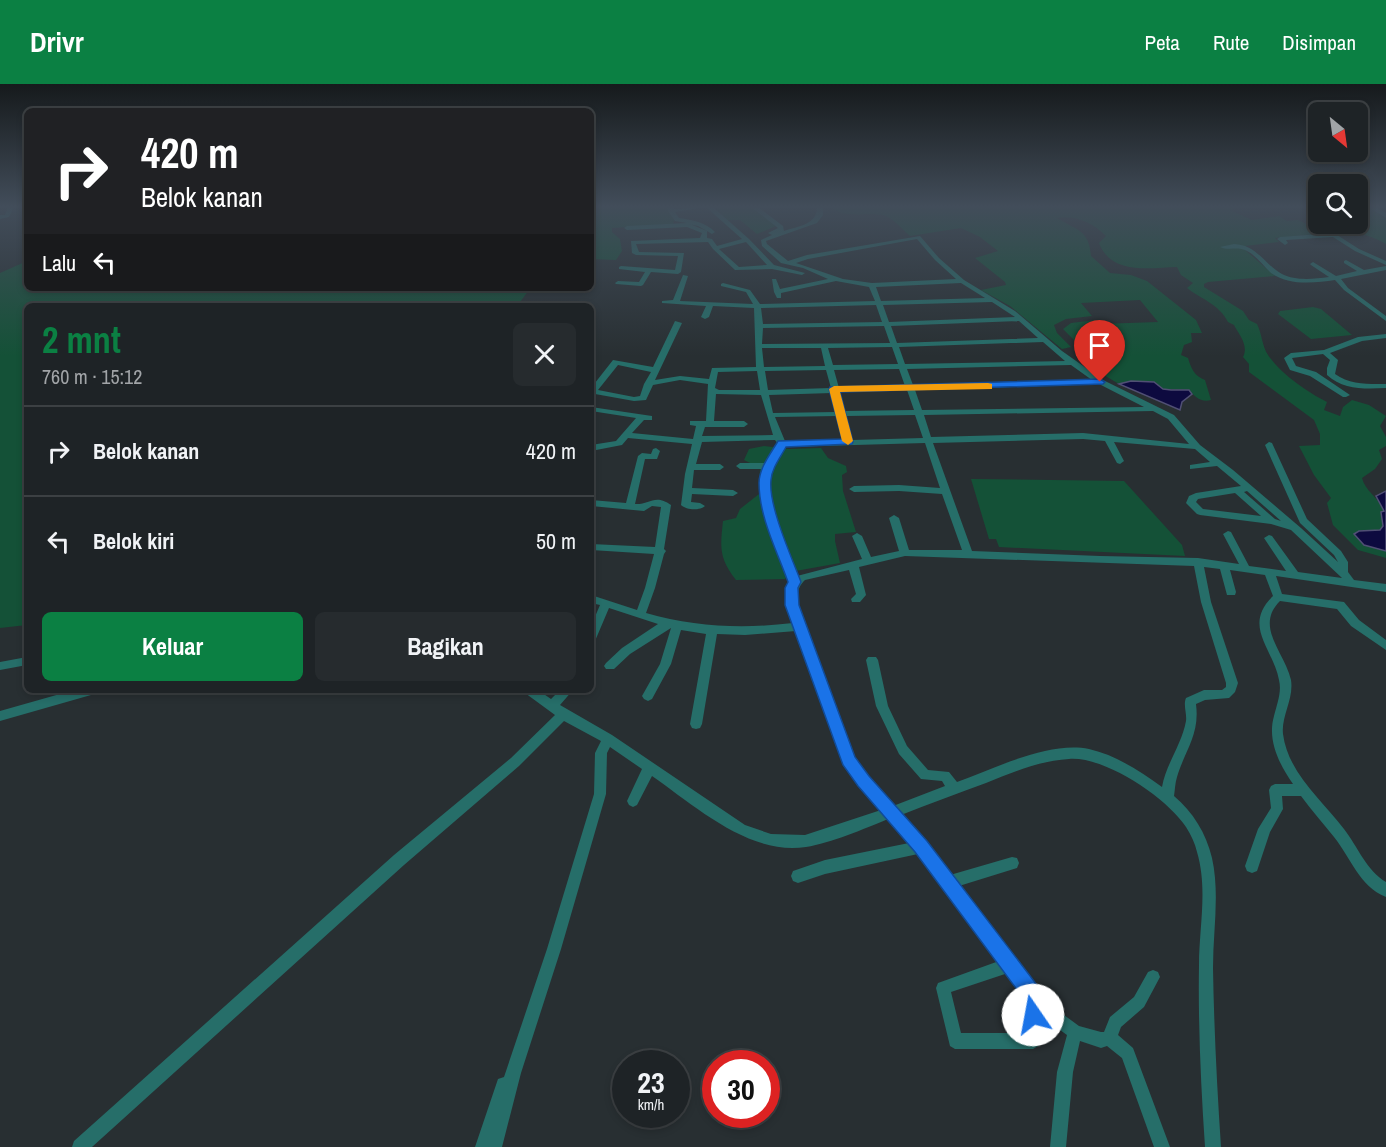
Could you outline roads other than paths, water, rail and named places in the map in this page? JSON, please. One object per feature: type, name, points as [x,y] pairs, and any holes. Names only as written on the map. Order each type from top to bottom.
[{"type":"street","points":[[621,267],[678,272],[681,257]]},
{"type":"street","points":[[724,257],[737,269],[772,267],[872,285],[962,280]]},
{"type":"street","points":[[762,257],[772,267]]},
{"type":"street","points":[[777,257],[780,260],[805,267],[820,275]]},
{"type":"street","points":[[789,263],[813,257]]},
{"type":"street","points":[[935,257],[962,280],[1022,319],[1100,382],[1171,417],[1197,447],[1298,530],[1352,584]]},
{"type":"street","points":[[1256,257],[1278,275],[1299,280],[1335,278],[1361,271],[1386,268]]},
{"type":"street","points":[[1372,257],[1386,263]]},
{"type":"street","points":[[1346,262],[1361,271]]},
{"type":"street","points":[[1314,264],[1386,319]]},
{"type":"street","points":[[618,283],[640,284],[650,270]]},
{"type":"street","points":[[676,303],[685,276]]},
{"type":"street","points":[[774,280],[782,306]]},
{"type":"street","points":[[777,292],[837,280]]},
{"type":"street","points":[[723,285],[748,291],[757,306],[761,326],[758,356],[765,391],[780,440],[764,482],[771,520],[795,582]]},
{"type":"street","points":[[872,285],[881,303],[916,412],[968,554]]},
{"type":"street","points":[[664,302],[782,306],[993,300]]},
{"type":"street","points":[[705,316],[710,305]]},
{"type":"street","points":[[814,305],[818,325]]},
{"type":"street","points":[[761,326],[1022,319]]},
{"type":"street","points":[[594,448],[616,444],[642,418],[643,398],[648,384],[678,322]]},
{"type":"street","points":[[1346,395],[1313,374],[1296,370],[1289,364],[1288,358],[1292,355],[1325,352],[1361,339],[1386,336]]},
{"type":"street","points":[[759,346],[894,345],[1046,340]]},
{"type":"street","points":[[824,345],[848,442]]},
{"type":"street","points":[[1325,352],[1334,360],[1331,375],[1343,384],[1364,387],[1386,386]]},
{"type":"street","points":[[594,390],[616,362],[655,370]]},
{"type":"street","points":[[700,506],[686,506],[687,491],[715,369],[1074,363]]},
{"type":"street","points":[[648,384],[680,378],[712,386],[724,392],[1100,382]]},
{"type":"street","points":[[594,392],[634,399],[643,398]]},
{"type":"street","points":[[772,415],[1154,409]]},
{"type":"street","points":[[594,410],[642,418]]},
{"type":"street","points":[[701,424],[744,424]]},
{"type":"street","points":[[627,435],[699,441],[848,442],[1083,436],[1197,447]]},
{"type":"street","points":[[1108,439],[1120,461]]},
{"type":"street","points":[[1269,445],[1303,521],[1338,553],[1343,562],[1343,573]]},
{"type":"street","points":[[630,506],[641,458],[642,456],[654,457],[656,451]]},
{"type":"street","points":[[1193,467],[1219,463]]},
{"type":"street","points":[[692,467],[720,466]]},
{"type":"street","points":[[740,466],[769,466]]},
{"type":"street","points":[[854,489],[899,488],[946,491]]},
{"type":"street","points":[[1248,489],[1196,496],[1192,498],[1191,503],[1200,512],[1272,521],[1298,530]]},
{"type":"street","points":[[1237,490],[1272,521]]},
{"type":"street","points":[[687,491],[733,493]]},
{"type":"street","points":[[594,503],[645,508],[650,503],[665,504],[661,551],[650,592],[640,615]]},
{"type":"street","points":[[894,518],[905,553]]},
{"type":"street","points":[[1228,534],[1246,569]]},
{"type":"street","points":[[857,536],[868,561]]},
{"type":"street","points":[[1269,538],[1295,576]]},
{"type":"street","points":[[594,547],[661,551]]},
{"type":"street","points":[[1109,1038],[1101,1040],[1075,1032],[1044,1009],[921,847],[849,760],[792,605],[792,588],[795,582],[801,578],[853,564],[905,553],[1198,562],[1386,588]]},
{"type":"street","points":[[1167,800],[1170,778],[1182,752],[1192,719],[1190,701],[1204,694],[1225,695],[1231,689],[1232,683],[1206,602],[1198,562]]},
{"type":"street","points":[[853,564],[861,595],[856,599]]},
{"type":"street","points":[[1224,566],[1231,592]]},
{"type":"street","points":[[1269,572],[1278,597]]},
{"type":"street","points":[[1386,646],[1355,622],[1340,605],[1278,597],[1268,605],[1263,615],[1263,627],[1282,670],[1286,686],[1277,732],[1285,758],[1304,790],[1341,836],[1367,876],[1386,890]]},
{"type":"street","points":[[594,600],[668,623],[712,630],[757,632],[799,626]]},
{"type":"street","points":[[594,631],[606,603]]},
{"type":"street","points":[[610,666],[626,651],[668,623]]},
{"type":"street","points":[[648,696],[665,664],[668,623]]},
{"type":"street","points":[[696,724],[712,630]]},
{"type":"street","points":[[872,660],[882,706],[903,750],[925,775],[945,776],[954,788]]},
{"type":"street","points":[[0,666],[24,662]]},
{"type":"street","points":[[0,716],[81,693]]},
{"type":"street","points":[[534,693],[741,830],[771,840],[805,841],[884,805],[954,788],[1037,758],[1069,753],[1094,755],[1116,765],[1178,808],[1194,829],[1205,856],[1209,883],[1206,975],[1208,1069],[1213,1147]]},
{"type":"street","points":[[80,1147],[391,867],[515,762],[558,710],[566,693]]},
{"type":"street","points":[[494,1147],[513,1073],[554,950],[600,794],[601,753],[608,740]]},
{"type":"street","points":[[633,801],[649,769]]},
{"type":"street","points":[[1252,866],[1264,829],[1277,809],[1275,790],[1304,790]]},
{"type":"street","points":[[798,876],[825,867],[921,847]]},
{"type":"street","points":[[948,882],[1012,863]]},
{"type":"street","points":[[1010,965],[943,988],[955,1041],[1033,1041],[1031,992]]},
{"type":"street","points":[[1109,1038],[1115,1022],[1139,1002],[1153,977]]},
{"type":"street","points":[[1059,1147],[1065,1072],[1075,1032]]},
{"type":"street","points":[[1109,1038],[1128,1053],[1162,1147]]},
{"type":"street","points":[[483,1147],[506,1080],[513,1073]]}]
